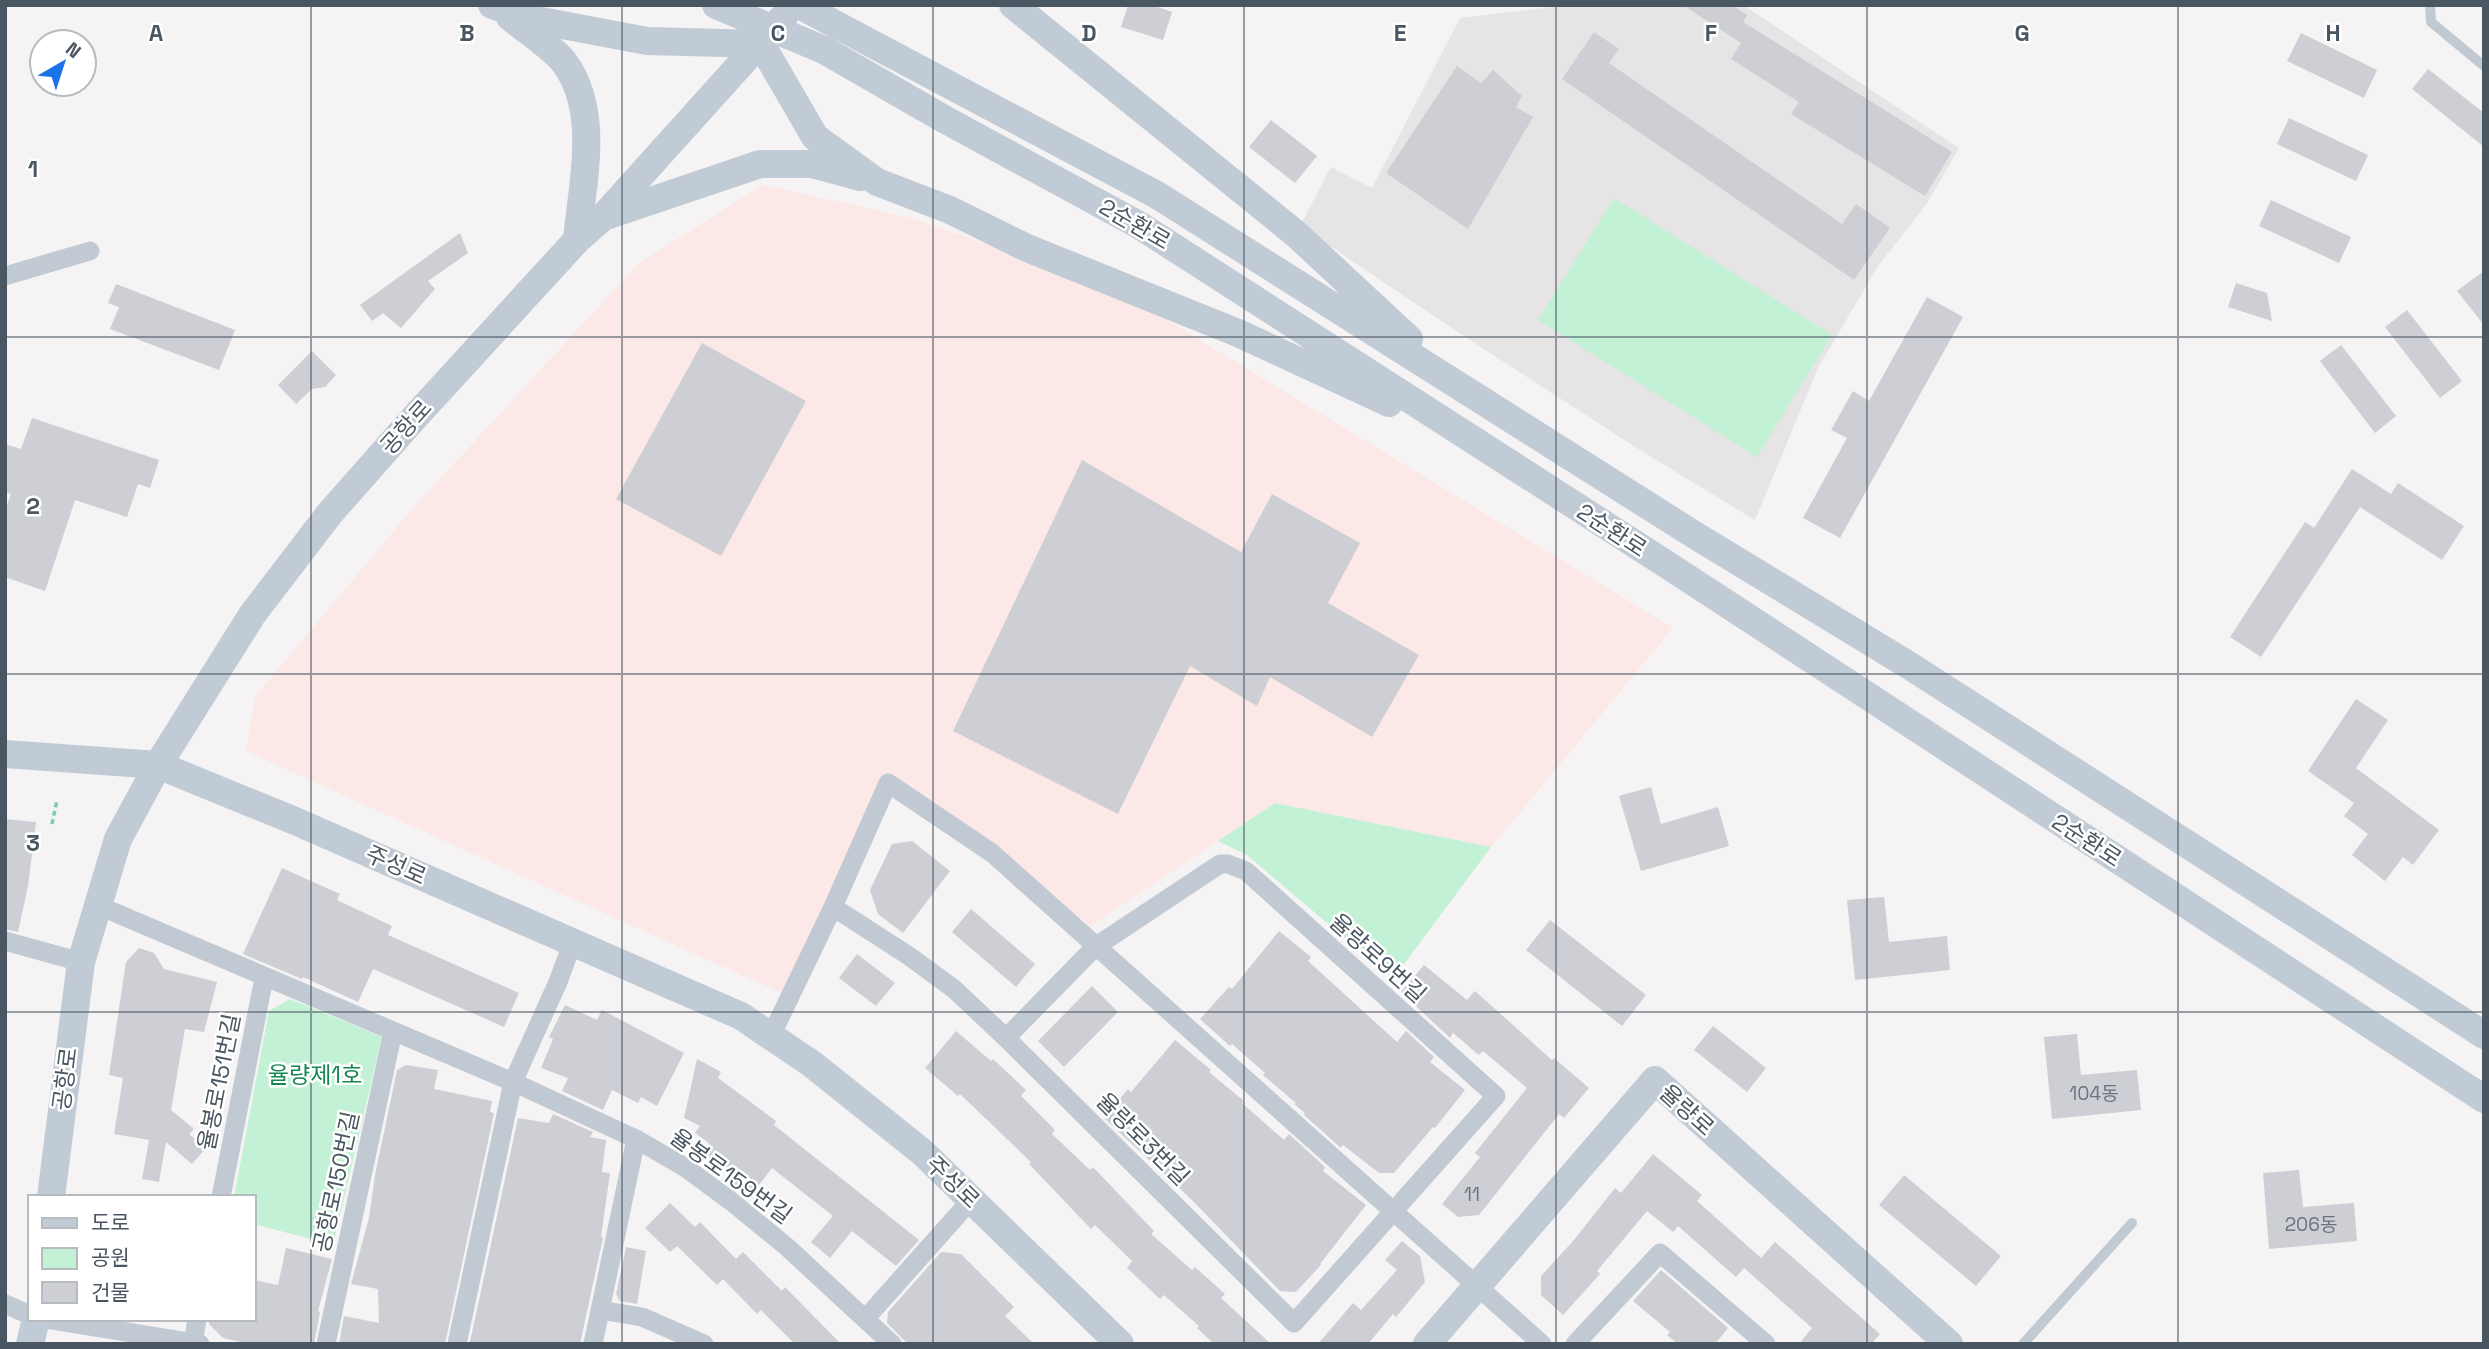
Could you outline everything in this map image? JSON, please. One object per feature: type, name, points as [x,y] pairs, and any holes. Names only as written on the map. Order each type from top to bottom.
[{"type":"street","name":"2순환로","points":[[716,5],[824,50],[1139,225],[2484,1099]]},
{"type":"street","name":"공항로","points":[[51,1195],[80,962],[118,839],[158,765],[252,615],[330,513],[794,5]]},
{"type":"street","name":"2순환로","points":[[799,5],[1157,195],[1693,534],[1910,666],[2484,1035]]},
{"type":"street","points":[[496,7],[541,21],[647,41],[761,44],[814,136],[877,182]]},
{"type":"street","points":[[496,7],[563,61],[584,102],[586,136],[577,240]]},
{"type":"street","points":[[1009,7],[1296,233],[1457,384]]},
{"type":"street","points":[[603,217],[760,164],[812,164],[877,182],[950,210],[1027,247],[1238,332],[1486,449]]},
{"type":"street","points":[[5,276],[90,251]]},
{"type":"street","name":"주성로","points":[[5,754],[158,765],[295,821],[741,1016],[812,1064],[922,1152],[1120,1344]]},
{"type":"street","points":[[771,1036],[833,907],[888,783],[992,853],[1542,1344]]},
{"type":"street","name":"율량로9번길","points":[[1095,947],[1220,864],[1246,871],[1496,1096],[1393,1210]]},
{"type":"street","points":[[97,905],[264,978]]},
{"type":"street","name":"율량로3번길","points":[[833,907],[954,989],[1294,1323],[1393,1210]]},
{"type":"street","points":[[5,941],[80,962]]},
{"type":"street","points":[[457,1344],[513,1082],[558,982],[572,943]]},
{"type":"street","points":[[1006,1038],[1095,947]]},
{"type":"street","name":"율봉로159번길","points":[[264,978],[513,1082],[636,1139],[687,1168],[787,1247],[892,1344]]},
{"type":"street","name":"율봉로151번길","points":[[222,1195],[264,978]]},
{"type":"street","name":"공항로150번길","points":[[326,1344],[393,1031]]},
{"type":"street","name":"율량로","points":[[1427,1344],[1654,1080],[1949,1344]]},
{"type":"street","points":[[593,1344],[636,1139]]},
{"type":"street","points":[[866,1318],[971,1199]]},
{"type":"street","points":[[1575,1344],[1660,1253],[1744,1337],[1766,1344]]},
{"type":"street","points":[[5,1304],[28,1314]]},
{"type":"street","points":[[600,1310],[642,1317],[704,1344]]},
{"type":"street","points":[[30,1344],[36,1321]]},
{"type":"street","points":[[58,1321],[195,1343],[198,1321]]},
{"type":"lane","points":[[2430,5],[2431,22],[2484,66]]},
{"type":"lane","points":[[2023,1344],[2132,1223]]},
{"type":"path","points":[[52,824],[57,800]]},
{"type":"shaded area","points":[[1570,5],[1743,5],[1959,148],[1926,205],[1878,266],[1818,368],[1755,520],[1640,450],[1300,226],[1331,167],[1372,188],[1460,18]]},
{"type":"shaded area","points":[[763,185],[912,218],[1119,291],[1673,628],[1491,847],[1275,803],[1091,926],[888,783],[790,997],[246,751],[255,697],[414,507],[639,263]]},
{"type":"green space","points":[[1614,198],[1832,335],[1757,457],[1538,320]]},
{"type":"green space","points":[[1275,803],[1491,847],[1393,979],[1247,855],[1218,841]]},
{"type":"green space","name":"율량제1호","points":[[290,999],[382,1037],[333,1245],[256,1225],[256,1195],[234,1195],[269,1011]]},
{"type":"building","points":[[1128,5],[1152,5],[1172,12],[1163,40],[1121,27]]},
{"type":"building","points":[[1683,5],[1732,5],[1747,15],[1743,22],[1952,152],[1925,196],[1791,114],[1799,102],[1731,59],[1741,43]]},
{"type":"building","points":[[1594,32],[1619,49],[1609,63],[1842,224],[1856,204],[1890,228],[1854,280],[1562,79]]},
{"type":"building","points":[[2301,33],[2377,70],[2364,98],[2287,61]]},
{"type":"building","points":[[1457,66],[1481,83],[1493,70],[1522,96],[1516,107],[1533,117],[1468,229],[1386,173]]},
{"type":"building","points":[[2428,69],[2484,113],[2484,147],[2412,89]]},
{"type":"building","points":[[2289,118],[2368,155],[2356,181],[2277,144]]},
{"type":"building","points":[[1271,120],[1317,156],[1295,183],[1249,147]]},
{"type":"building","points":[[2271,200],[2351,237],[2339,263],[2259,226]]},
{"type":"building","points":[[460,233],[468,253],[428,281],[435,289],[401,328],[383,313],[372,321],[360,305]]},
{"type":"building","points":[[2484,271],[2484,325],[2457,291]]},
{"type":"building","points":[[2236,283],[2267,293],[2272,321],[2228,307]]},
{"type":"building","points":[[116,284],[235,330],[219,370],[110,329],[119,307],[108,303]]},
{"type":"building","points":[[1927,297],[1963,317],[1840,538],[1803,518],[1847,438],[1831,430],[1853,391],[1869,401]]},
{"type":"building","points":[[2407,310],[2462,381],[2440,398],[2385,327]]},
{"type":"building","points":[[702,343],[806,401],[721,556],[616,499]]},
{"type":"building","points":[[2341,345],[2396,416],[2375,433],[2320,361]]},
{"type":"building","points":[[312,351],[336,375],[325,387],[312,389],[296,404],[278,385]]},
{"type":"building","points":[[32,418],[159,460],[150,488],[138,484],[127,517],[75,500],[45,591],[5,577],[5,511],[11,494],[5,492],[5,444],[21,449]]},
{"type":"building","points":[[1082,460],[1241,552],[1272,494],[1360,543],[1328,603],[1419,655],[1372,737],[1270,677],[1257,706],[1190,666],[1118,814],[953,731]]},
{"type":"building","points":[[2352,469],[2391,494],[2398,483],[2464,526],[2442,560],[2360,507],[2261,657],[2230,637],[2305,522],[2314,528]]},
{"type":"building","points":[[2356,699],[2388,720],[2356,768],[2439,830],[2413,865],[2403,857],[2385,881],[2352,855],[2368,834],[2344,816],[2354,803],[2308,771]]},
{"type":"building","points":[[1651,787],[1661,824],[1718,807],[1729,846],[1641,871],[1619,796]]},
{"type":"building","points":[[5,819],[36,822],[28,886],[18,932],[5,929]]},
{"type":"building","points":[[912,841],[950,871],[903,933],[878,914],[870,890],[892,844]]},
{"type":"building","points":[[282,868],[340,894],[337,900],[392,926],[388,935],[519,993],[504,1027],[373,969],[358,1002],[243,954]]},
{"type":"building","points":[[1884,897],[1889,942],[1947,936],[1950,970],[1855,980],[1847,900]]},
{"type":"building","points":[[971,909],[1035,964],[1016,987],[952,932]]},
{"type":"building","points":[[1550,920],[1646,995],[1622,1026],[1526,950]]},
{"type":"building","points":[[1279,931],[1311,957],[1308,961],[1397,1042],[1406,1031],[1434,1057],[1430,1062],[1465,1090],[1394,1173],[1379,1173],[1343,1145],[1341,1148],[1304,1115],[1294,1104],[1296,1103],[1263,1075],[1265,1073],[1200,1019],[1229,987],[1232,989]]},
{"type":"building","points":[[139,948],[154,953],[164,969],[217,982],[204,1032],[185,1029],[171,1110],[194,1129],[189,1134],[206,1148],[192,1164],[166,1142],[159,1182],[142,1179],[149,1140],[114,1134],[123,1078],[109,1075],[126,962]]},
{"type":"building","points":[[857,954],[895,983],[876,1006],[839,978]]},
{"type":"building","points":[[1424,965],[1467,1000],[1475,991],[1552,1060],[1554,1058],[1589,1088],[1564,1118],[1559,1114],[1479,1215],[1458,1217],[1442,1204],[1480,1157],[1475,1153],[1527,1088],[1483,1051],[1479,1055],[1453,1033],[1450,1038],[1401,992]]},
{"type":"building","points":[[1092,986],[1118,1012],[1064,1067],[1038,1041]]},
{"type":"building","points":[[565,1005],[597,1020],[602,1010],[684,1053],[657,1106],[641,1097],[638,1103],[612,1090],[603,1110],[562,1091],[568,1078],[541,1068],[553,1039],[549,1037]]},
{"type":"building","points":[[1713,1026],[1766,1068],[1747,1092],[1694,1050]]},
{"type":"building","points":[[956,1031],[991,1061],[993,1059],[1026,1090],[1021,1096],[1055,1130],[1052,1134],[1090,1170],[1093,1167],[1154,1231],[1151,1234],[1192,1270],[1195,1267],[1225,1294],[1221,1298],[1271,1344],[1214,1344],[1197,1328],[1199,1326],[1164,1295],[1160,1299],[1127,1268],[1132,1261],[1095,1225],[1091,1229],[1029,1164],[1031,1162],[960,1094],[958,1096],[925,1068]]},
{"type":"building","points":[[2077,1034],[2081,1075],[2137,1070],[2141,1110],[2052,1119],[2044,1037]]},
{"type":"building","points":[[1175,1040],[1211,1070],[1209,1072],[1284,1140],[1289,1134],[1325,1167],[1323,1171],[1366,1205],[1321,1265],[1296,1292],[1280,1291],[1191,1199],[1104,1118],[1128,1089],[1131,1092]]},
{"type":"building","points":[[697,1059],[721,1072],[718,1078],[776,1121],[774,1125],[919,1240],[896,1266],[852,1231],[830,1258],[811,1242],[833,1216],[772,1168],[749,1198],[732,1185],[737,1178],[702,1152],[709,1143],[695,1133],[700,1126],[684,1118]]},
{"type":"building","points":[[406,1065],[438,1070],[434,1089],[492,1101],[490,1112],[494,1113],[445,1344],[339,1344],[344,1316],[379,1323],[378,1289],[351,1284],[369,1218],[397,1070]]},
{"type":"building","points":[[553,1114],[593,1132],[590,1137],[606,1140],[602,1172],[610,1173],[603,1238],[580,1344],[470,1342],[518,1118],[549,1123]]},
{"type":"building","points":[[1653,1154],[1702,1195],[1697,1201],[1761,1258],[1775,1242],[1880,1334],[1871,1344],[1799,1344],[1812,1328],[1744,1268],[1736,1277],[1678,1226],[1673,1232],[1647,1211],[1597,1271],[1600,1274],[1563,1315],[1541,1295],[1541,1276],[1615,1188],[1621,1193]]},
{"type":"building","points":[[2299,1170],[2303,1207],[2354,1203],[2357,1241],[2269,1249],[2263,1173]]},
{"type":"building","points":[[1904,1175],[2001,1256],[1976,1286],[1879,1205]]},
{"type":"building","points":[[670,1203],[695,1227],[700,1222],[736,1259],[743,1252],[782,1291],[785,1287],[841,1344],[795,1344],[761,1310],[757,1314],[723,1279],[717,1285],[677,1246],[670,1252],[645,1228]]},
{"type":"building","points":[[1402,1241],[1420,1256],[1425,1282],[1396,1317],[1393,1314],[1368,1344],[1318,1344],[1353,1303],[1361,1310],[1397,1270],[1385,1260]]},
{"type":"building","points":[[626,1247],[646,1251],[637,1304],[620,1301],[616,1294]]},
{"type":"building","points":[[286,1248],[332,1259],[318,1311],[320,1312],[314,1344],[250,1344],[223,1338],[209,1324],[209,1321],[256,1321],[256,1280],[278,1285]]},
{"type":"building","points":[[941,1252],[961,1254],[1014,1307],[1005,1316],[1034,1344],[908,1344],[887,1323],[888,1312]]},
{"type":"building","points":[[1661,1270],[1728,1328],[1715,1344],[1678,1344],[1667,1335],[1670,1332],[1633,1301]]}]
